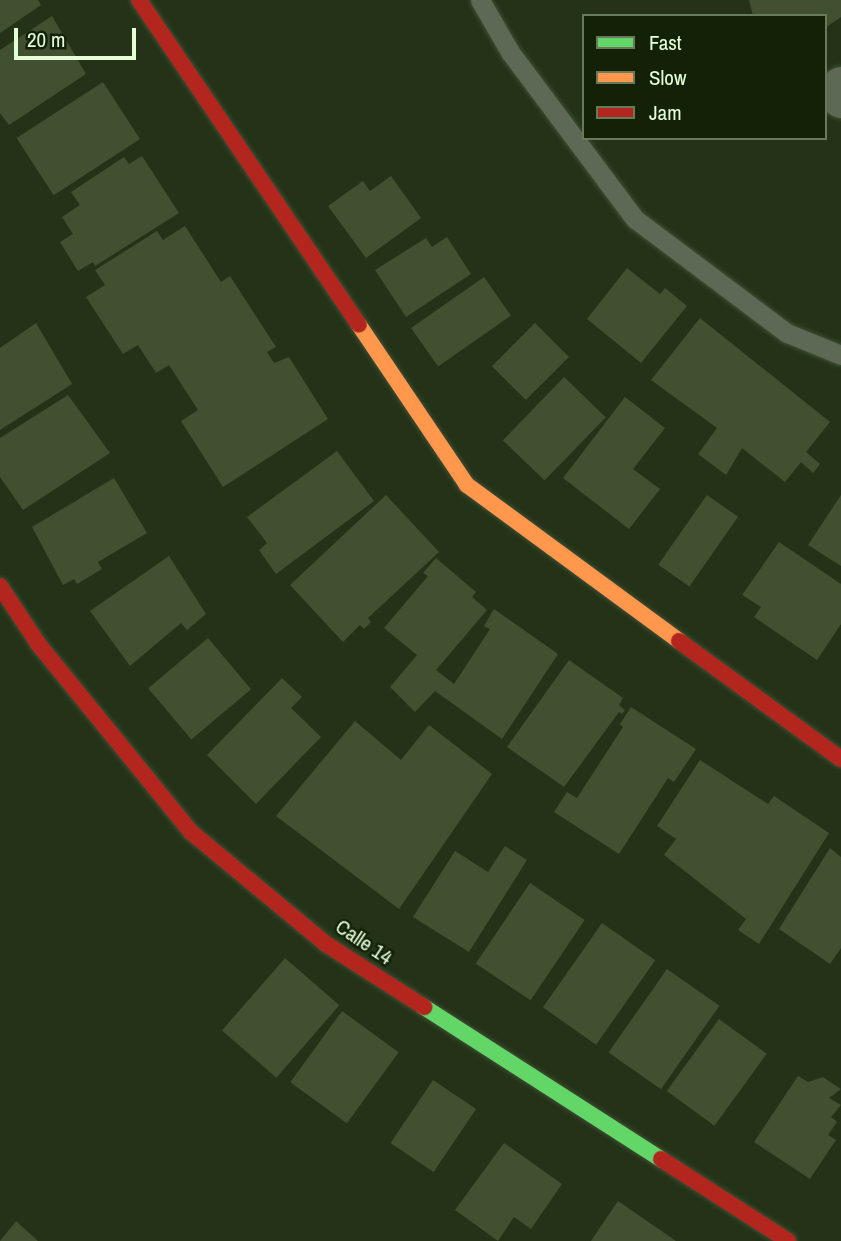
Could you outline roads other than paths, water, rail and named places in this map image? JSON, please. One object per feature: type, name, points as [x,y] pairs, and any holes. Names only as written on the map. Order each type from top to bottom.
[{"type":"street","points":[[139,0],[467,485],[841,758]]},
{"type":"street","points":[[841,86],[835,91],[841,99]]},
{"type":"street","name":"Calle 14","points":[[0,586],[39,645],[191,832],[326,943],[788,1241]]},
{"type":"lane","points":[[480,0],[510,52],[635,219],[787,333],[841,355]]}]
